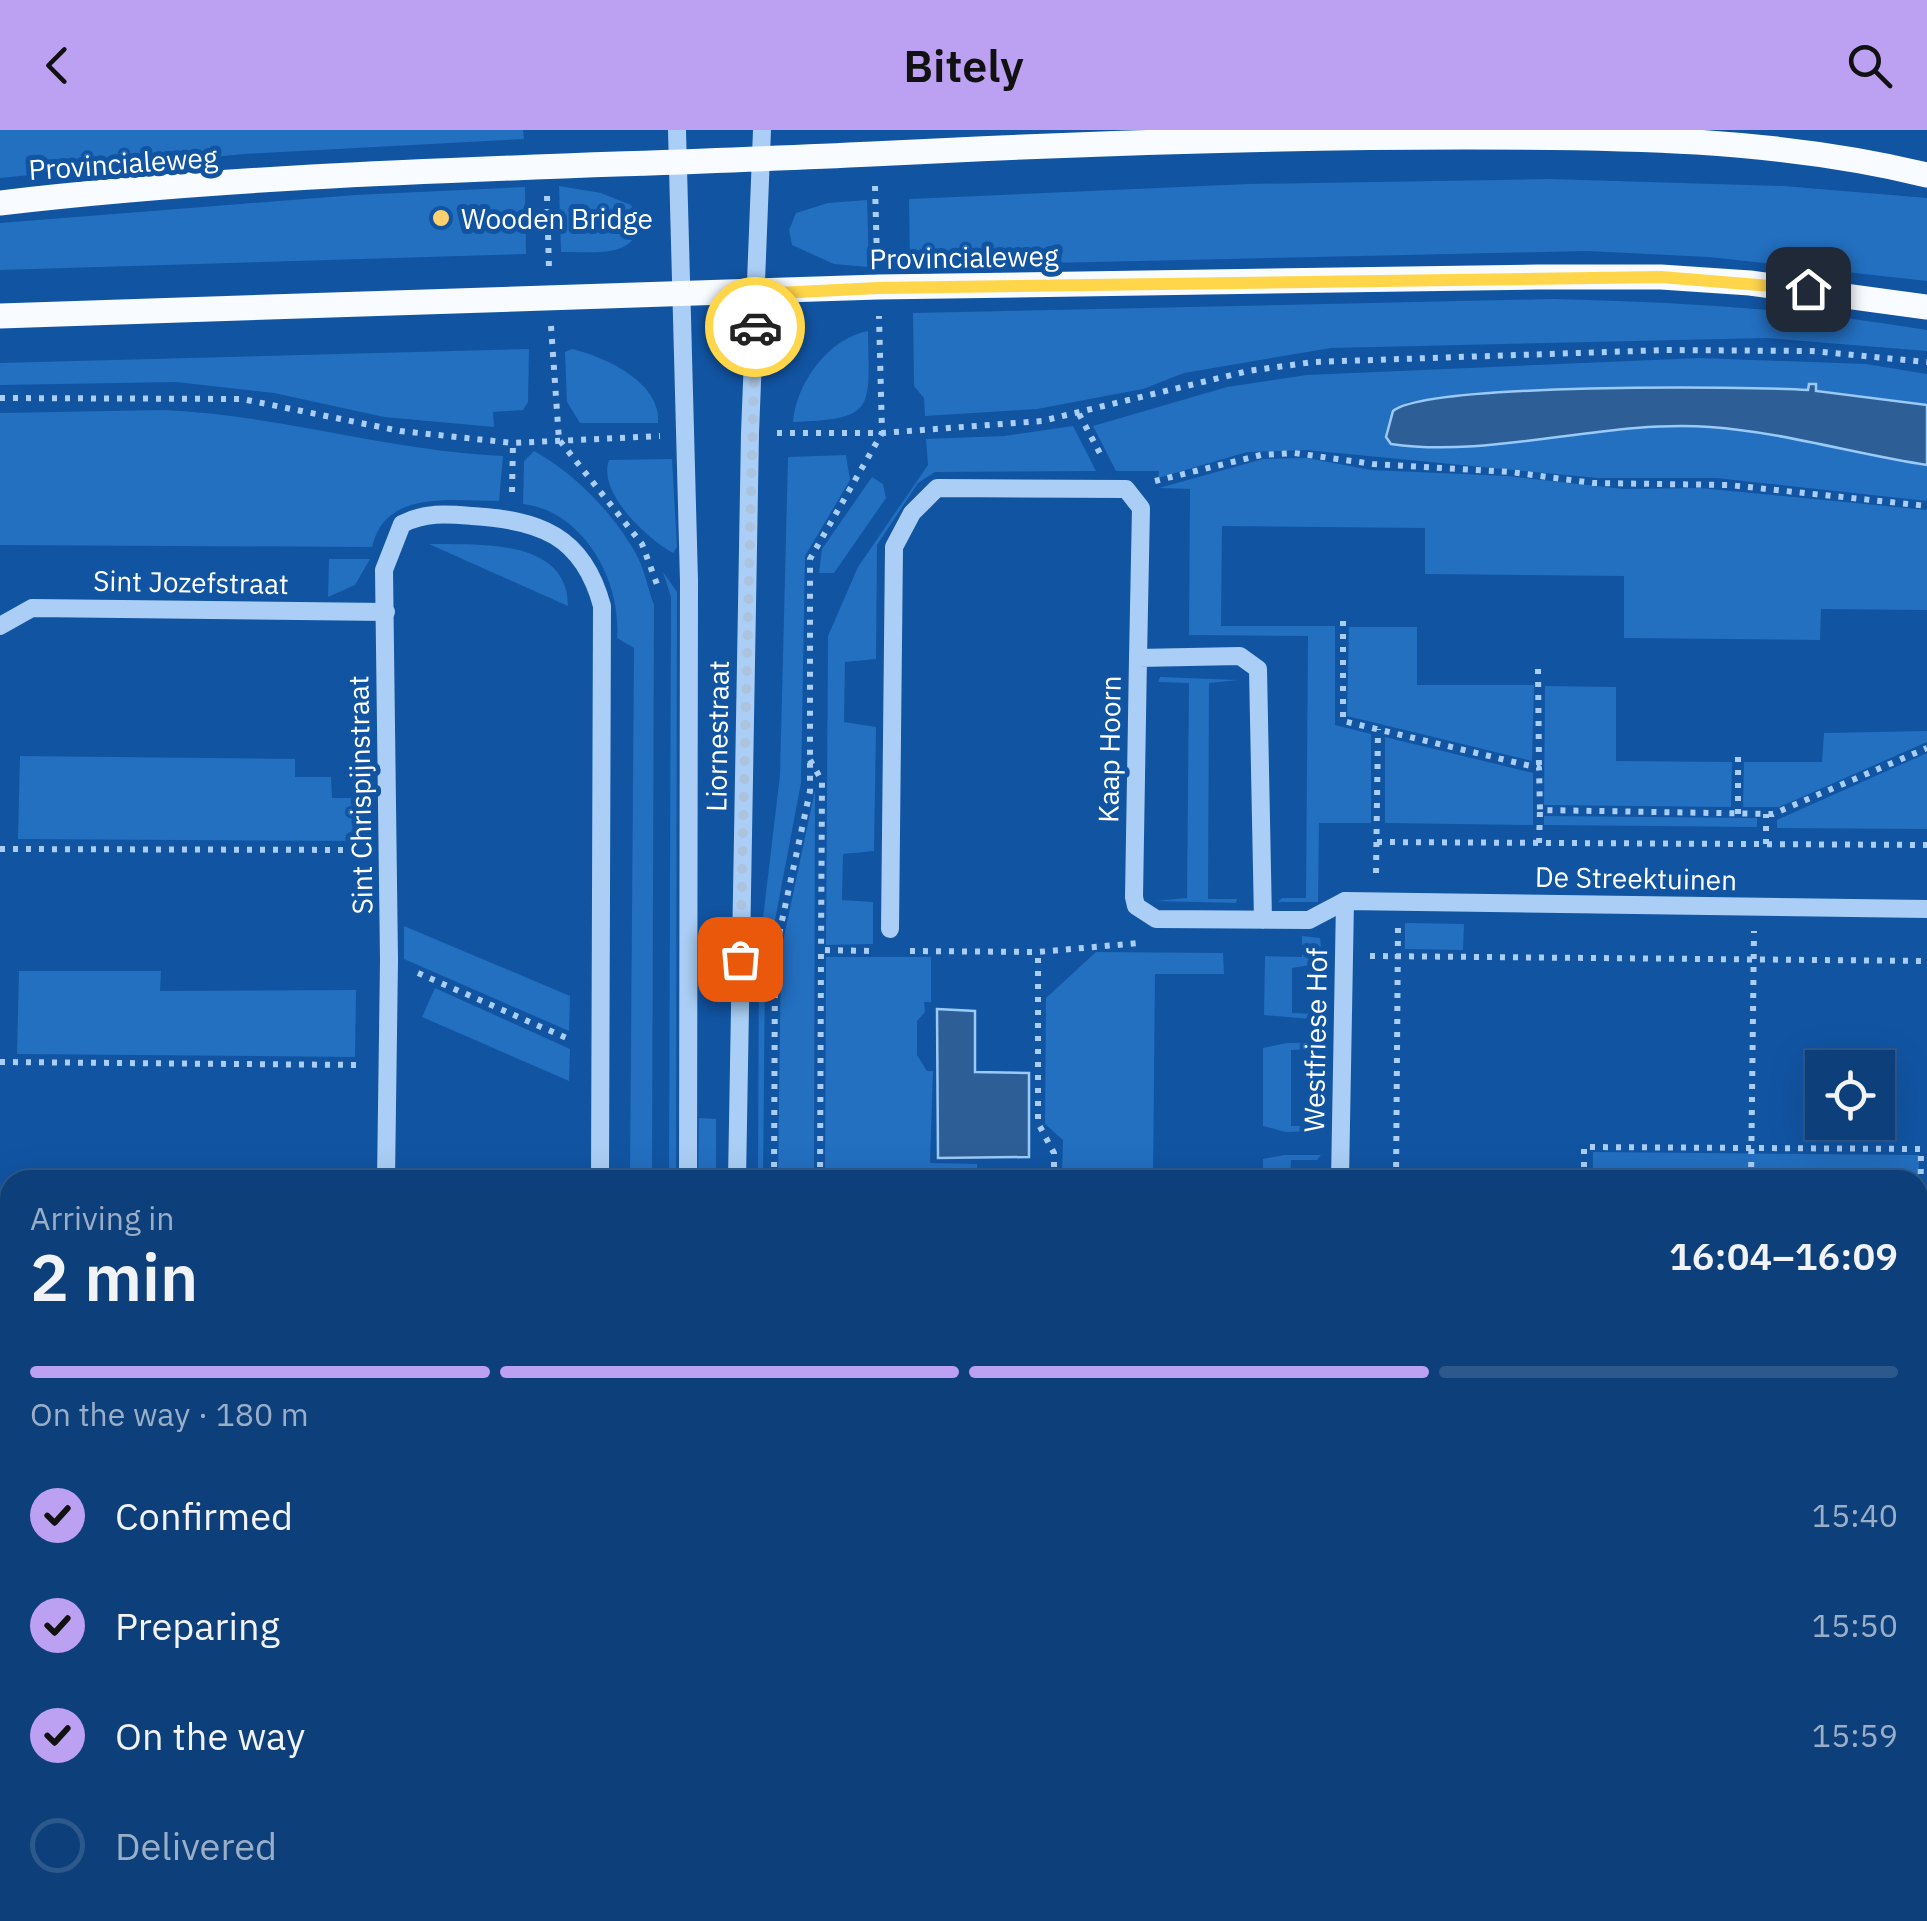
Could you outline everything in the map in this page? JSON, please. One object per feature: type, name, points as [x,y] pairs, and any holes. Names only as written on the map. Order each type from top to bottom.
[{"type":"main road","name":"Provincialeweg","points":[[0,203],[531,166],[1346,137],[1568,137],[1733,144],[1853,159],[1927,175]]},
{"type":"main road","name":"Provincialeweg","points":[[0,316],[918,287],[1661,277],[1837,292],[1927,307]]},
{"type":"street","name":"Liornestraat","points":[[678,130],[690,614],[688,1170]]},
{"type":"street","name":"Liornestraat","points":[[738,1170],[750,434],[762,130]]},
{"type":"street","points":[[890,929],[894,547],[912,513],[937,488],[1126,489],[1141,508],[1138,658]]},
{"type":"street","name":"Sint Chrispijnstraat","points":[[386,1170],[389,960],[384,570],[402,524],[432,514],[512,518]]},
{"type":"street","points":[[512,518],[546,528],[560,537],[594,578],[602,606],[600,1170]]},
{"type":"street","name":"Sint Jozefstraat","points":[[0,626],[32,608],[386,612]]},
{"type":"street","name":"Kaap Hoorn","points":[[1156,919],[1136,906],[1134,897],[1138,658],[1240,656],[1258,669],[1263,920]]},
{"type":"street","points":[[1156,919],[1309,920],[1345,902]]},
{"type":"street","name":"De Streektuinen","points":[[1345,902],[1927,909]]},
{"type":"street","name":"Westfriese Hof","points":[[1340,1170],[1345,902]]},
{"type":"path","points":[[774,1170],[775,953],[810,791],[810,560],[882,433],[1079,414],[1248,371],[1314,362],[1666,350],[1812,352],[1927,362]]},
{"type":"path","points":[[0,398],[242,399],[400,431],[513,443],[559,440],[642,544]]},
{"type":"path","points":[[1079,414],[1099,454],[1126,489],[1261,455],[1294,452],[1372,464],[1510,472],[1592,483],[1729,485],[1927,506]]},
{"type":"path","points":[[512,518],[513,443]]},
{"type":"path","points":[[1344,622],[1342,721],[1539,768]]},
{"type":"path","points":[[1538,670],[1540,843]]},
{"type":"path","points":[[1376,902],[1378,730]]},
{"type":"path","points":[[1540,810],[1766,814],[1927,748]]},
{"type":"path","points":[[1738,750],[1738,814]]},
{"type":"path","points":[[810,759],[822,781],[820,1170]]},
{"type":"path","points":[[1766,814],[1766,844]]},
{"type":"path","points":[[1377,842],[1927,845]]},
{"type":"path","points":[[0,848],[388,850]]},
{"type":"path","points":[[1396,1170],[1399,902]]},
{"type":"path","points":[[1751,1170],[1754,906]]},
{"type":"path","points":[[821,950],[1038,952],[1156,943],[1156,919]]},
{"type":"path","points":[[1038,952],[1038,1123],[1050,1139],[1053,1170]]},
{"type":"path","points":[[1344,956],[1927,960]]},
{"type":"path","points":[[389,960],[600,1053]]},
{"type":"path","points":[[0,1062],[388,1065]]},
{"type":"path","points":[[1584,1170],[1584,1147],[1921,1149],[1921,1170]]},
{"type":"shaded area","points":[[0,130],[523,130],[524,139],[244,154],[0,178]]},
{"type":"shaded area","points":[[1550,179],[1783,186],[1927,198],[1927,281],[1709,257],[1587,251],[910,266],[909,199],[1248,184]]},
{"type":"shaded area","points":[[559,186],[601,193],[631,205],[640,224],[636,235],[629,243],[609,251],[561,252]]},
{"type":"shaded area","points":[[525,187],[526,254],[0,270],[0,223],[355,195]]},
{"type":"shaded area","points":[[867,200],[869,267],[834,264],[792,245],[789,230],[796,213],[828,203]]},
{"type":"shaded area","points":[[1553,299],[1740,308],[1880,323],[1927,330],[1927,351],[1767,338],[1331,348],[1184,373],[1143,389],[1037,409],[925,416],[924,398],[914,386],[913,313]]},
{"type":"shaded area","points":[[868,331],[869,378],[862,405],[840,417],[793,422],[800,392],[817,364],[840,343]]},
{"type":"shaded area","points":[[529,349],[528,402],[523,410],[493,412],[494,427],[384,417],[274,393],[176,382],[0,385],[0,363]]},
{"type":"shaded area","points":[[572,349],[615,365],[641,384],[657,408],[658,423],[580,423],[567,402],[565,352]]},
{"type":"shaded area","points":[[1700,358],[1866,364],[1927,374],[1927,405],[1815,390],[1815,384],[1809,384],[1808,390],[1754,387],[1507,392],[1408,402],[1393,411],[1386,431],[1392,444],[1469,447],[1631,428],[1737,430],[1927,465],[1927,501],[1716,478],[1597,478],[1306,450],[1247,452],[1158,478],[1159,471],[1116,471],[1093,426],[1227,387],[1307,375]]},
{"type":"shaded area","points":[[1809,384],[1816,384],[1816,391],[1927,405],[1927,465],[1710,427],[1631,428],[1468,447],[1391,444],[1386,437],[1393,411],[1418,402],[1464,395],[1590,388],[1808,390]]},
{"type":"shaded area","points":[[164,410],[503,456],[499,501],[442,500],[406,507],[379,528],[372,547],[0,545],[0,413]]},
{"type":"shaded area","points":[[1073,426],[1096,471],[935,472],[918,483],[877,545],[876,659],[845,662],[844,722],[876,727],[874,851],[843,854],[842,900],[873,902],[873,944],[826,945],[828,636],[858,567],[928,465],[926,439],[1004,436]]},
{"type":"shaded area","points":[[534,451],[591,495],[626,537],[638,558],[654,605],[652,1170],[630,1170],[634,648],[617,638],[613,594],[595,553],[564,520],[545,509],[523,504],[524,461]]},
{"type":"shaded area","points":[[846,455],[850,480],[805,556],[801,783],[765,973],[763,1170],[758,1170],[759,952],[780,775],[788,457]]},
{"type":"shaded area","points":[[1307,458],[1371,470],[1507,476],[1623,489],[1700,488],[1927,510],[1927,610],[1821,609],[1820,640],[1624,638],[1624,576],[1425,574],[1425,528],[1222,526],[1221,626],[1335,626],[1335,725],[1371,734],[1371,823],[1319,823],[1318,902],[1278,902],[1282,898],[1306,898],[1308,636],[1189,635],[1190,489],[1159,488],[1263,459]]},
{"type":"shaded area","points":[[672,459],[677,547],[673,553],[626,513],[607,473],[609,460]]},
{"type":"shaded area","points":[[872,477],[883,484],[886,498],[834,573],[819,573],[822,549]]},
{"type":"shaded area","points":[[429,544],[494,546],[536,556],[553,567],[564,584],[568,606]]},
{"type":"shaded area","points":[[329,559],[370,559],[355,585],[328,597]]},
{"type":"shaded area","points":[[663,572],[677,592],[676,1170],[669,1170],[671,597]]},
{"type":"shaded area","points":[[1349,627],[1417,627],[1417,685],[1534,685],[1532,761],[1347,716]]},
{"type":"shaded area","points":[[1160,677],[1239,680],[1209,683],[1208,899],[1237,899],[1236,903],[1156,901],[1187,898],[1189,683],[1158,682]]},
{"type":"shaded area","points":[[1545,686],[1616,687],[1616,761],[1732,762],[1731,807],[1544,805]]},
{"type":"shaded area","points":[[1927,731],[1927,742],[1779,807],[1743,807],[1744,762],[1822,762],[1824,733]]},
{"type":"shaded area","points":[[1385,737],[1533,773],[1533,825],[1385,823]]},
{"type":"shaded area","points":[[1927,753],[1927,829],[1777,828],[1777,820]]},
{"type":"shaded area","points":[[20,756],[295,759],[295,777],[331,777],[332,798],[356,798],[356,841],[18,839]]},
{"type":"shaded area","points":[[815,790],[814,1170],[778,1170],[781,951]]},
{"type":"shaded area","points":[[1544,816],[1757,818],[1757,827],[1544,825]]},
{"type":"shaded area","points":[[1405,923],[1464,924],[1463,950],[1405,949]]},
{"type":"shaded area","points":[[404,926],[570,996],[569,1031],[404,959]]},
{"type":"shaded area","points":[[1302,936],[1320,938],[1323,963],[1292,968],[1292,1013],[1318,1014],[1322,1020],[1264,1015],[1265,956],[1302,957]]},
{"type":"shaded area","points":[[1096,952],[1223,953],[1224,974],[1155,974],[1153,1170],[1062,1170],[1063,1140],[1045,1124],[1046,998]]},
{"type":"shaded area","points":[[826,957],[931,957],[931,1002],[924,1002],[925,1012],[917,1021],[917,1055],[927,1071],[933,1071],[930,1163],[977,1164],[977,1170],[825,1170]]},
{"type":"shaded area","points":[[19,971],[161,971],[160,991],[356,990],[355,1057],[17,1054]]},
{"type":"shaded area","points":[[435,988],[570,1049],[569,1081],[422,1017]]},
{"type":"shaded area","points":[[937,1009],[975,1011],[975,1072],[1029,1073],[1029,1157],[938,1158]]},
{"type":"shaded area","points":[[1323,1043],[1318,1049],[1291,1050],[1291,1126],[1317,1126],[1322,1131],[1286,1132],[1263,1126],[1263,1048]]},
{"type":"shaded area","points":[[699,1118],[716,1119],[716,1170],[698,1170]]},
{"type":"shaded area","points":[[1593,1152],[1919,1155],[1919,1170],[1593,1170]]},
{"type":"shaded area","points":[[1321,1155],[1317,1160],[1291,1160],[1290,1170],[1263,1170],[1263,1159]]},
{"type":"way so far","points":[[740,959],[755,327]]},
{"type":"place","name":"Wooden Bridge","points":[[441,218]]},
{"type":"route","points":[[755,327],[756,294],[878,288],[1661,277],[1808,289]]}]
